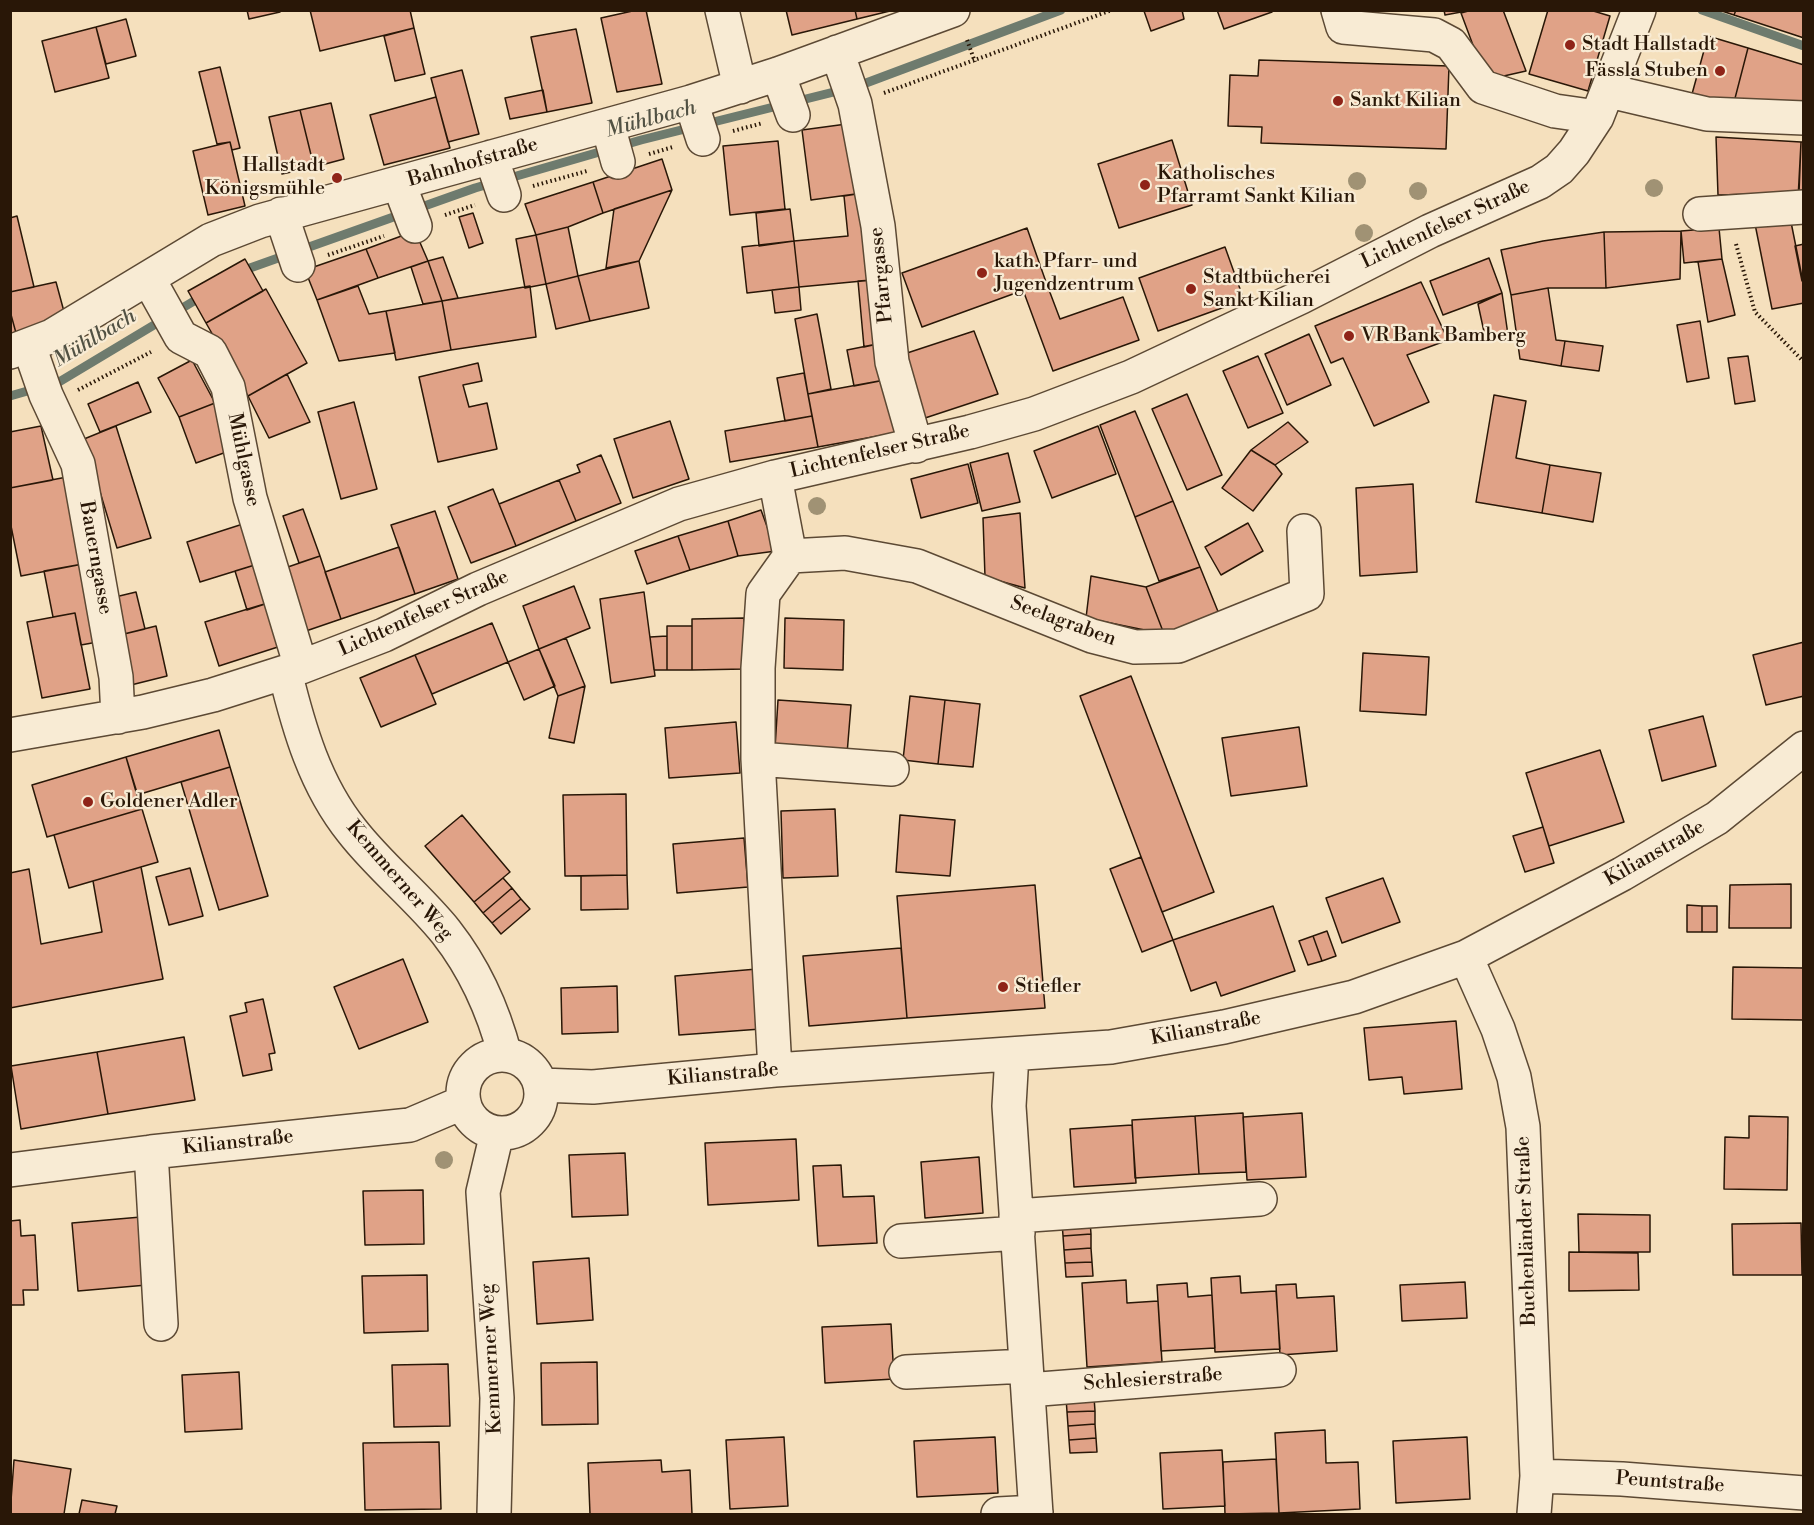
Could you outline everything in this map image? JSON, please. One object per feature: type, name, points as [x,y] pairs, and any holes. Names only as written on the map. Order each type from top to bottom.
[{"type":"street","points":[[722,10],[740,87]]},
{"type":"street","points":[[1338,10],[1343,27],[1434,35],[1451,44],[1483,87],[1555,111],[1603,104],[1707,114],[1803,118]]},
{"type":"street","name":"Lichtenfelser Straße","points":[[10,735],[118,717],[213,695],[293,670],[384,634],[478,589],[679,504],[775,477],[916,446],[1034,414],[1131,377],[1301,297],[1430,231],[1540,182],[1559,169],[1578,147],[1603,104],[1639,12]]},
{"type":"street","name":"Bahnhofstraße","points":[[34,373],[52,336],[153,288],[210,240],[291,245],[498,179],[698,124],[740,87],[787,98],[847,82],[960,24]]},
{"type":"street","name":"Pfarrgasse","points":[[847,82],[878,226],[892,362],[916,446]]},
{"type":"street","points":[[1714,214],[1803,207]]},
{"type":"street","name":"Mühlgasse","points":[[153,288],[179,332],[210,352],[228,387],[250,498],[293,670]]},
{"type":"street","name":"Bauerngasse","points":[[34,373],[78,464],[116,677],[118,717]]},
{"type":"street","points":[[775,477],[790,556],[763,594],[758,668],[758,759],[775,1070]]},
{"type":"street","name":"Seelagraben","points":[[790,556],[845,553],[917,566],[1092,636],[1135,647],[1178,646],[1307,594],[1304,531]]},
{"type":"street","name":"Kemmerner Weg","points":[[293,670],[305,748],[323,788],[352,831],[445,932],[470,966],[491,1006],[505,1055]]},
{"type":"street","points":[[758,759],[892,770]]},
{"type":"street","name":"Kilianstraße","points":[[541,1085],[593,1087],[775,1070],[1111,1047],[1224,1027],[1354,997],[1466,957],[1622,874],[1717,818],[1799,763]]},
{"type":"street","name":"Buchenländer Straße","points":[[1466,957],[1498,1029],[1511,1068],[1522,1127],[1537,1476],[1534,1515]]},
{"type":"street","points":[[998,1515],[1036,1513],[1009,1106],[1012,1054]]},
{"type":"street","points":[[505,1055],[528,1064],[541,1085],[538,1110],[531,1121],[521,1129],[496,1133],[476,1123],[464,1102],[466,1078],[473,1068],[493,1056],[505,1055]]},
{"type":"street","name":"Kilianstraße","points":[[10,1170],[151,1152],[410,1125],[464,1102]]},
{"type":"street","name":"Kemmerner Weg","points":[[494,1515],[497,1398],[483,1191],[496,1133]]},
{"type":"street","points":[[151,1152],[161,1324]]},
{"type":"street","points":[[901,1241],[1017,1225],[1260,1199]]},
{"type":"street","name":"Schlesierstraße","points":[[906,1372],[1027,1378],[1279,1370]]},
{"type":"street","name":"Peuntstraße","points":[[1537,1476],[1622,1479],[1803,1493]]},
{"type":"path","points":[[960,24],[975,62]]},
{"type":"path","points":[[1714,214],[1755,312],[1803,362]]},
{"type":"path","points":[[34,373],[179,332]]},
{"type":"building","points":[[247,10],[280,10],[280,12],[249,19]]},
{"type":"building","points":[[310,10],[410,10],[414,28],[320,51]]},
{"type":"building","points":[[646,10],[662,84],[617,92],[601,18]]},
{"type":"building","points":[[786,10],[855,10],[857,19],[792,35]]},
{"type":"building","points":[[855,10],[894,10],[857,19]]},
{"type":"building","points":[[1182,10],[1184,19],[1151,31],[1144,11]]},
{"type":"building","points":[[1217,10],[1272,10],[1272,12],[1224,29]]},
{"type":"building","points":[[1444,10],[1472,10],[1445,15]]},
{"type":"building","points":[[1472,10],[1503,10],[1526,71],[1486,80],[1461,13]]},
{"type":"building","name":"Stadt Hallstadt","points":[[1548,10],[1590,10],[1610,16],[1588,91],[1529,74]]},
{"type":"building","points":[[1719,10],[1736,10],[1734,15]]},
{"type":"building","points":[[1736,10],[1804,10],[1804,38],[1734,15]]},
{"type":"building","points":[[126,19],[136,56],[106,64],[96,27]]},
{"type":"building","points":[[96,27],[109,78],[55,92],[42,41]]},
{"type":"building","points":[[414,28],[425,74],[395,81],[384,36]]},
{"type":"building","points":[[576,29],[592,103],[547,112],[531,37]]},
{"type":"building","name":"Fässla Stuben","points":[[1708,36],[1748,48],[1733,106],[1692,94]]},
{"type":"building","points":[[1748,48],[1804,65],[1804,102],[1733,106]]},
{"type":"building","name":"Sankt Kilian","points":[[1259,60],[1449,66],[1446,149],[1261,143],[1262,127],[1228,126],[1230,75],[1258,76]]},
{"type":"building","points":[[220,67],[240,148],[232,150],[230,142],[217,144],[199,72]]},
{"type":"building","points":[[462,70],[479,134],[448,142],[431,78]]},
{"type":"building","points":[[543,90],[547,112],[510,119],[505,98]]},
{"type":"building","points":[[436,97],[450,148],[384,165],[370,115]]},
{"type":"building","points":[[331,103],[344,159],[314,167],[300,110]]},
{"type":"building","points":[[300,110],[314,167],[282,174],[269,117]]},
{"type":"building","points":[[854,123],[863,193],[811,200],[802,130]]},
{"type":"building","points":[[1716,137],[1801,142],[1799,193],[1718,195]]},
{"type":"building","points":[[1172,140],[1192,205],[1119,228],[1098,164]]},
{"type":"building","points":[[778,141],[785,209],[730,215],[723,146]]},
{"type":"building","points":[[230,142],[245,206],[208,215],[193,151]]},
{"type":"building","points":[[1801,142],[1804,142],[1804,200],[1798,199]]},
{"type":"building","points":[[662,159],[672,190],[603,213],[593,182]]},
{"type":"building","points":[[593,182],[603,213],[568,227],[536,235],[525,204]]},
{"type":"building","points":[[672,190],[639,261],[606,268],[614,209]]},
{"type":"building","points":[[863,193],[873,280],[799,287],[794,241],[848,236],[844,196]]},
{"type":"building","points":[[790,209],[794,241],[759,246],[756,213]]},
{"type":"building","points":[[473,213],[483,243],[469,248],[459,217]]},
{"type":"building","points":[[17,216],[34,287],[10,292],[10,218]]},
{"type":"building","points":[[1790,217],[1804,287],[1804,303],[1772,309],[1755,224]]},
{"type":"building","points":[[568,227],[578,276],[546,284],[536,235]]},
{"type":"building","points":[[1027,228],[1046,282],[922,327],[902,273]]},
{"type":"building","points":[[1719,228],[1722,259],[1684,263],[1681,231]]},
{"type":"building","points":[[415,231],[428,261],[378,278],[366,249]]},
{"type":"building","points":[[1681,231],[1680,279],[1606,288],[1604,232]]},
{"type":"building","points":[[1604,232],[1606,288],[1548,288],[1511,295],[1501,250]]},
{"type":"building","points":[[536,235],[546,284],[525,288],[516,239]]},
{"type":"building","points":[[794,241],[799,287],[747,293],[742,247]]},
{"type":"building","points":[[1804,244],[1804,280],[1802,281],[1795,246]]},
{"type":"building","name":"Stadtbücherei Sankt Kilian","points":[[1225,247],[1244,300],[1158,331],[1139,278]]},
{"type":"building","points":[[366,249],[378,278],[317,300],[305,270]]},
{"type":"building","points":[[443,257],[458,298],[442,301],[428,261]]},
{"type":"building","points":[[1489,258],[1502,293],[1443,315],[1430,281]]},
{"type":"building","points":[[245,259],[263,291],[206,323],[188,291]]},
{"type":"building","points":[[1722,259],[1735,315],[1708,322],[1698,262]]},
{"type":"building","points":[[428,261],[442,301],[423,304],[411,267]]},
{"type":"building","points":[[639,261],[649,308],[590,321],[578,276]]},
{"type":"building","points":[[578,276],[590,321],[556,329],[546,284]]},
{"type":"building","points":[[873,280],[882,343],[864,347],[858,281]]},
{"type":"building","points":[[56,282],[66,319],[16,333],[10,311],[10,292]]},
{"type":"building","points":[[1046,282],[1060,319],[1123,297],[1139,340],[1053,371],[1023,290]]},
{"type":"building","points":[[1421,282],[1448,340],[1407,355],[1429,402],[1374,426],[1343,358],[1331,363],[1315,326]]},
{"type":"building","points":[[358,286],[369,314],[386,311],[395,353],[339,361],[317,300]]},
{"type":"building","points":[[530,286],[536,337],[451,350],[442,301]]},
{"type":"building","points":[[799,287],[801,310],[775,313],[772,290]]},
{"type":"building","points":[[1548,288],[1556,340],[1565,341],[1561,366],[1520,359],[1511,295]]},
{"type":"building","points":[[266,289],[307,363],[248,396],[206,323]]},
{"type":"building","points":[[1502,293],[1508,335],[1486,341],[1478,304]]},
{"type":"building","points":[[442,301],[451,350],[396,360],[386,311]]},
{"type":"building","points":[[10,311],[16,333],[10,334]]},
{"type":"building","points":[[817,314],[831,389],[808,394],[795,319]]},
{"type":"building","points":[[1700,321],[1709,378],[1687,382],[1677,325]]},
{"type":"building","points":[[974,331],[998,394],[919,420],[895,357]]},
{"type":"building","points":[[1309,334],[1331,385],[1287,405],[1265,354]]},
{"type":"building","points":[[1565,341],[1603,346],[1599,371],[1561,366]]},
{"type":"building","points":[[882,343],[890,379],[854,386],[847,350]]},
{"type":"building","points":[[1258,356],[1283,413],[1248,428],[1223,371]]},
{"type":"building","points":[[1748,356],[1755,401],[1735,404],[1728,358]]},
{"type":"building","points":[[192,360],[215,403],[179,417],[158,378]]},
{"type":"building","points":[[478,363],[482,381],[463,385],[469,407],[487,403],[497,449],[438,462],[419,377]]},
{"type":"building","points":[[804,373],[812,416],[785,421],[777,378]]},
{"type":"building","points":[[287,374],[310,422],[269,438],[248,396]]},
{"type":"building","points":[[890,379],[900,432],[818,447],[808,394]]},
{"type":"building","points":[[138,382],[151,412],[100,432],[88,404]]},
{"type":"building","points":[[1187,394],[1222,475],[1187,490],[1152,409]]},
{"type":"building","points":[[1494,395],[1526,401],[1516,458],[1550,465],[1542,513],[1476,502]]},
{"type":"building","points":[[354,402],[377,489],[341,499],[318,412]]},
{"type":"building","points":[[215,403],[232,450],[196,463],[179,417]]},
{"type":"building","points":[[1135,411],[1173,501],[1135,517],[1100,425]]},
{"type":"building","points":[[812,416],[818,447],[730,462],[725,431]]},
{"type":"building","points":[[670,421],[689,479],[633,498],[614,439]]},
{"type":"building","points":[[1288,422],[1308,442],[1275,465],[1251,450]]},
{"type":"building","points":[[41,426],[53,480],[10,488],[10,432]]},
{"type":"building","points":[[116,426],[151,538],[117,548],[84,439]]},
{"type":"building","points":[[1098,426],[1116,474],[1052,498],[1034,451]]},
{"type":"building","points":[[1251,450],[1275,465],[1282,474],[1253,511],[1222,488]]},
{"type":"building","points":[[1008,453],[1020,502],[982,511],[970,463]]},
{"type":"building","points":[[601,455],[621,503],[576,521],[559,480],[580,472],[577,465]]},
{"type":"building","points":[[968,464],[978,503],[921,518],[911,479]]},
{"type":"building","points":[[1550,465],[1601,473],[1593,522],[1542,513]]},
{"type":"building","points":[[72,476],[88,563],[21,576],[10,521],[10,488]]},
{"type":"building","points":[[559,480],[576,521],[516,546],[499,504]]},
{"type":"building","points":[[1413,484],[1417,572],[1360,576],[1356,488]]},
{"type":"building","points":[[493,489],[516,546],[471,563],[448,507]]},
{"type":"building","points":[[1173,501],[1200,567],[1159,581],[1135,517]]},
{"type":"building","points":[[303,509],[320,556],[299,563],[283,516]]},
{"type":"building","points":[[761,510],[776,551],[738,556],[728,521]]},
{"type":"building","points":[[435,511],[458,579],[415,594],[391,525]]},
{"type":"building","points":[[1020,513],[1025,588],[985,577],[983,518]]},
{"type":"building","points":[[728,521],[738,556],[690,570],[678,536]]},
{"type":"building","points":[[246,523],[258,564],[200,582],[187,542]]},
{"type":"building","points":[[1248,523],[1263,551],[1221,575],[1205,547]]},
{"type":"building","points":[[678,536],[690,570],[647,584],[635,551]]},
{"type":"building","points":[[399,547],[415,594],[341,619],[325,572]]},
{"type":"building","points":[[320,556],[341,619],[303,632],[282,569]]},
{"type":"building","points":[[88,563],[103,641],[81,645],[75,613],[53,617],[44,571]]},
{"type":"building","points":[[258,564],[271,602],[247,610],[235,571]]},
{"type":"building","points":[[1200,567],[1219,614],[1164,634],[1146,587]]},
{"type":"building","points":[[1091,576],[1146,587],[1164,634],[1086,618]]},
{"type":"building","points":[[574,586],[590,628],[539,649],[523,606]]},
{"type":"building","points":[[136,592],[145,629],[120,635],[111,598]]},
{"type":"building","points":[[644,592],[655,676],[611,683],[600,599]]},
{"type":"building","points":[[271,602],[284,645],[219,666],[205,622]]},
{"type":"building","points":[[75,613],[90,689],[42,698],[27,622]]},
{"type":"building","points":[[744,618],[745,669],[692,670],[692,619]]},
{"type":"building","points":[[785,618],[844,620],[843,670],[784,668]]},
{"type":"building","points":[[492,623],[508,662],[432,694],[415,655]]},
{"type":"building","points":[[156,626],[167,676],[131,685],[120,635]]},
{"type":"building","points":[[667,626],[692,626],[692,670],[667,670]]},
{"type":"building","points":[[667,636],[667,670],[654,670],[650,637]]},
{"type":"building","points":[[566,638],[585,686],[558,696],[539,649]]},
{"type":"building","points":[[1804,642],[1804,696],[1766,705],[1753,655]]},
{"type":"building","points":[[539,649],[555,686],[524,700],[508,662]]},
{"type":"building","points":[[1363,653],[1429,657],[1426,715],[1360,711]]},
{"type":"building","points":[[415,655],[436,704],[381,727],[360,678]]},
{"type":"building","points":[[1131,676],[1214,892],[1162,912],[1080,696]]},
{"type":"building","points":[[585,686],[574,743],[549,738],[558,696]]},
{"type":"building","points":[[910,696],[945,700],[938,764],[903,760]]},
{"type":"building","points":[[778,700],[851,705],[847,754],[775,748]]},
{"type":"building","points":[[945,700],[980,704],[973,767],[938,764]]},
{"type":"building","points":[[1703,716],[1716,766],[1662,781],[1649,730]]},
{"type":"building","points":[[736,722],[740,773],[669,778],[665,728]]},
{"type":"building","points":[[1299,727],[1307,786],[1231,796],[1222,738]]},
{"type":"building","points":[[219,730],[230,767],[137,795],[126,757]]},
{"type":"building","points":[[1600,750],[1624,822],[1549,846],[1526,773]]},
{"type":"building","name":"Goldener Adler","points":[[126,757],[142,809],[47,837],[32,785]]},
{"type":"building","points":[[230,767],[268,896],[219,910],[181,782]]},
{"type":"building","points":[[626,794],[627,875],[565,876],[563,795]]},
{"type":"building","points":[[142,809],[158,862],[69,888],[54,835]]},
{"type":"building","points":[[835,809],[838,876],[783,878],[781,811]]},
{"type":"building","points":[[462,815],[510,872],[474,902],[425,846]]},
{"type":"building","points":[[900,815],[955,820],[950,876],[896,872]]},
{"type":"building","points":[[1543,827],[1554,863],[1525,872],[1513,836]]},
{"type":"building","points":[[744,838],[748,887],[677,893],[673,844]]},
{"type":"building","points":[[1141,857],[1173,940],[1142,952],[1110,869]]},
{"type":"building","points":[[141,867],[163,979],[10,1008],[10,873],[29,869],[41,944],[102,932],[93,881]]},
{"type":"building","points":[[190,868],[203,916],[169,925],[156,877]]},
{"type":"building","points":[[627,875],[628,909],[581,910],[581,876]]},
{"type":"building","points":[[503,878],[512,888],[483,913],[474,902]]},
{"type":"building","points":[[1383,878],[1400,922],[1342,943],[1326,898]]},
{"type":"building","points":[[1791,884],[1791,928],[1729,928],[1730,885]]},
{"type":"building","points":[[1035,885],[1045,1008],[907,1018],[897,896]]},
{"type":"building","points":[[512,888],[521,899],[492,923],[483,913]]},
{"type":"building","points":[[521,899],[530,909],[501,934],[492,923]]},
{"type":"building","points":[[1687,905],[1702,906],[1702,932],[1687,932]]},
{"type":"building","points":[[1273,906],[1295,971],[1221,996],[1216,982],[1191,991],[1173,940]]},
{"type":"building","points":[[1702,906],[1717,906],[1717,932],[1702,932]]},
{"type":"building","points":[[1327,931],[1336,956],[1322,961],[1313,936]]},
{"type":"building","points":[[1313,936],[1322,961],[1308,965],[1299,941]]},
{"type":"building","points":[[901,948],[907,1018],[809,1026],[803,956]]},
{"type":"building","points":[[403,959],[428,1022],[359,1049],[334,987]]},
{"type":"building","points":[[1733,967],[1804,968],[1804,1020],[1732,1019]]},
{"type":"building","points":[[757,969],[761,1029],[679,1035],[675,976]]},
{"type":"building","points":[[617,986],[618,1032],[562,1034],[561,988]]},
{"type":"building","points":[[263,999],[275,1053],[269,1054],[272,1070],[243,1076],[230,1016],[247,1012],[245,1003]]},
{"type":"building","points":[[1456,1021],[1462,1089],[1404,1094],[1402,1077],[1369,1080],[1364,1028]]},
{"type":"building","points":[[184,1037],[195,1100],[108,1114],[97,1052]]},
{"type":"building","points":[[97,1052],[108,1114],[21,1129],[11,1066]]},
{"type":"building","points":[[1243,1113],[1246,1172],[1199,1174],[1195,1116]]},
{"type":"building","points":[[1302,1113],[1306,1177],[1247,1180],[1243,1117]]},
{"type":"building","points":[[1195,1116],[1199,1174],[1135,1178],[1132,1120]]},
{"type":"building","points":[[1749,1116],[1788,1117],[1787,1190],[1724,1189],[1725,1137],[1749,1138]]},
{"type":"building","points":[[1132,1125],[1136,1183],[1074,1187],[1070,1129]]},
{"type":"building","points":[[796,1139],[799,1200],[708,1205],[705,1143]]},
{"type":"building","points":[[625,1153],[628,1215],[572,1217],[569,1155]]},
{"type":"building","points":[[979,1157],[983,1213],[925,1218],[921,1162]]},
{"type":"building","points":[[841,1165],[843,1197],[874,1196],[877,1243],[818,1246],[813,1166]]},
{"type":"building","points":[[423,1190],[424,1244],[365,1245],[363,1191]]},
{"type":"building","points":[[1578,1214],[1650,1215],[1650,1252],[1579,1252]]},
{"type":"building","points":[[141,1217],[147,1285],[78,1291],[72,1223]]},
{"type":"building","points":[[20,1220],[21,1236],[35,1235],[38,1290],[23,1290],[24,1305],[10,1305],[10,1221]]},
{"type":"building","points":[[1090,1221],[1091,1234],[1063,1236],[1062,1222]]},
{"type":"building","points":[[1801,1223],[1802,1275],[1733,1275],[1732,1224]]},
{"type":"building","points":[[1091,1234],[1091,1248],[1064,1250],[1063,1236]]},
{"type":"building","points":[[1091,1248],[1092,1262],[1065,1263],[1064,1250]]},
{"type":"building","points":[[1569,1252],[1638,1253],[1639,1290],[1569,1291]]},
{"type":"building","points":[[589,1258],[593,1320],[537,1324],[533,1262]]},
{"type":"building","points":[[1092,1262],[1093,1276],[1066,1277],[1065,1263]]},
{"type":"building","points":[[427,1275],[428,1331],[364,1333],[362,1276]]},
{"type":"building","points":[[1240,1276],[1241,1293],[1276,1291],[1280,1349],[1215,1352],[1211,1278]]},
{"type":"building","points":[[1126,1280],[1127,1303],[1158,1301],[1162,1362],[1087,1367],[1082,1283]]},
{"type":"building","points":[[1465,1282],[1467,1318],[1402,1321],[1400,1285]]},
{"type":"building","points":[[1187,1283],[1188,1297],[1212,1295],[1215,1348],[1161,1351],[1157,1285]]},
{"type":"building","points":[[1296,1284],[1297,1298],[1334,1296],[1337,1351],[1280,1355],[1276,1285]]},
{"type":"building","points":[[891,1324],[894,1379],[825,1383],[822,1327]]},
{"type":"building","points":[[597,1362],[598,1424],[542,1425],[541,1363]]},
{"type":"building","points":[[448,1364],[450,1426],[394,1427],[392,1365]]},
{"type":"building","points":[[239,1372],[242,1429],[185,1432],[182,1375]]},
{"type":"building","points":[[1094,1397],[1095,1411],[1067,1412],[1066,1398]]},
{"type":"building","points":[[1095,1411],[1095,1424],[1068,1426],[1067,1412]]},
{"type":"building","points":[[1095,1424],[1096,1438],[1069,1440],[1068,1426]]},
{"type":"building","points":[[1325,1430],[1326,1463],[1358,1462],[1360,1509],[1279,1513],[1275,1433]]},
{"type":"building","points":[[784,1437],[788,1506],[730,1509],[726,1440]]},
{"type":"building","points":[[995,1437],[998,1493],[917,1497],[914,1441]]},
{"type":"building","points":[[1467,1437],[1470,1499],[1396,1503],[1393,1441]]},
{"type":"building","points":[[1096,1438],[1097,1452],[1070,1453],[1069,1440]]},
{"type":"building","points":[[439,1442],[441,1509],[365,1510],[363,1443]]},
{"type":"building","points":[[1222,1450],[1225,1506],[1163,1509],[1160,1453]]},
{"type":"building","points":[[1276,1459],[1279,1513],[1225,1514],[1223,1462]]},
{"type":"building","points":[[14,1460],[71,1469],[64,1514],[10,1514]]},
{"type":"building","points":[[661,1460],[662,1472],[690,1470],[692,1514],[590,1514],[588,1463]]},
{"type":"building","points":[[82,1500],[117,1506],[115,1514],[79,1514]]},
{"type":"waterway","name":"Mühlbach","points":[[250,268],[475,188],[641,140],[858,86],[1061,10]]},
{"type":"waterway","name":"Mühlbach","points":[[1702,10],[1804,46]]},
{"type":"waterway","name":"Mühlbach","points":[[10,396],[59,382],[194,301]]},
{"type":"place","name":"Stadt Hallstadt","points":[[1570,45]]},
{"type":"place","name":"Fässla Stuben","points":[[1720,71]]},
{"type":"place","name":"Sankt Kilian","points":[[1338,101]]},
{"type":"place","name":"Hallstadt Königsmühle","points":[[337,178]]},
{"type":"place","name":"Katholisches Pfarramt Sankt Kilian","points":[[1145,185]]},
{"type":"place","name":"kath. Pfarr- und Jugendzentrum","points":[[982,273]]},
{"type":"place","name":"Stadtbücherei Sankt Kilian","points":[[1191,289]]},
{"type":"place","name":"VR Bank Bamberg","points":[[1349,336]]},
{"type":"place","name":"Goldener Adler","points":[[88,802]]},
{"type":"place","name":"Stiefler","points":[[1003,987]]}]
